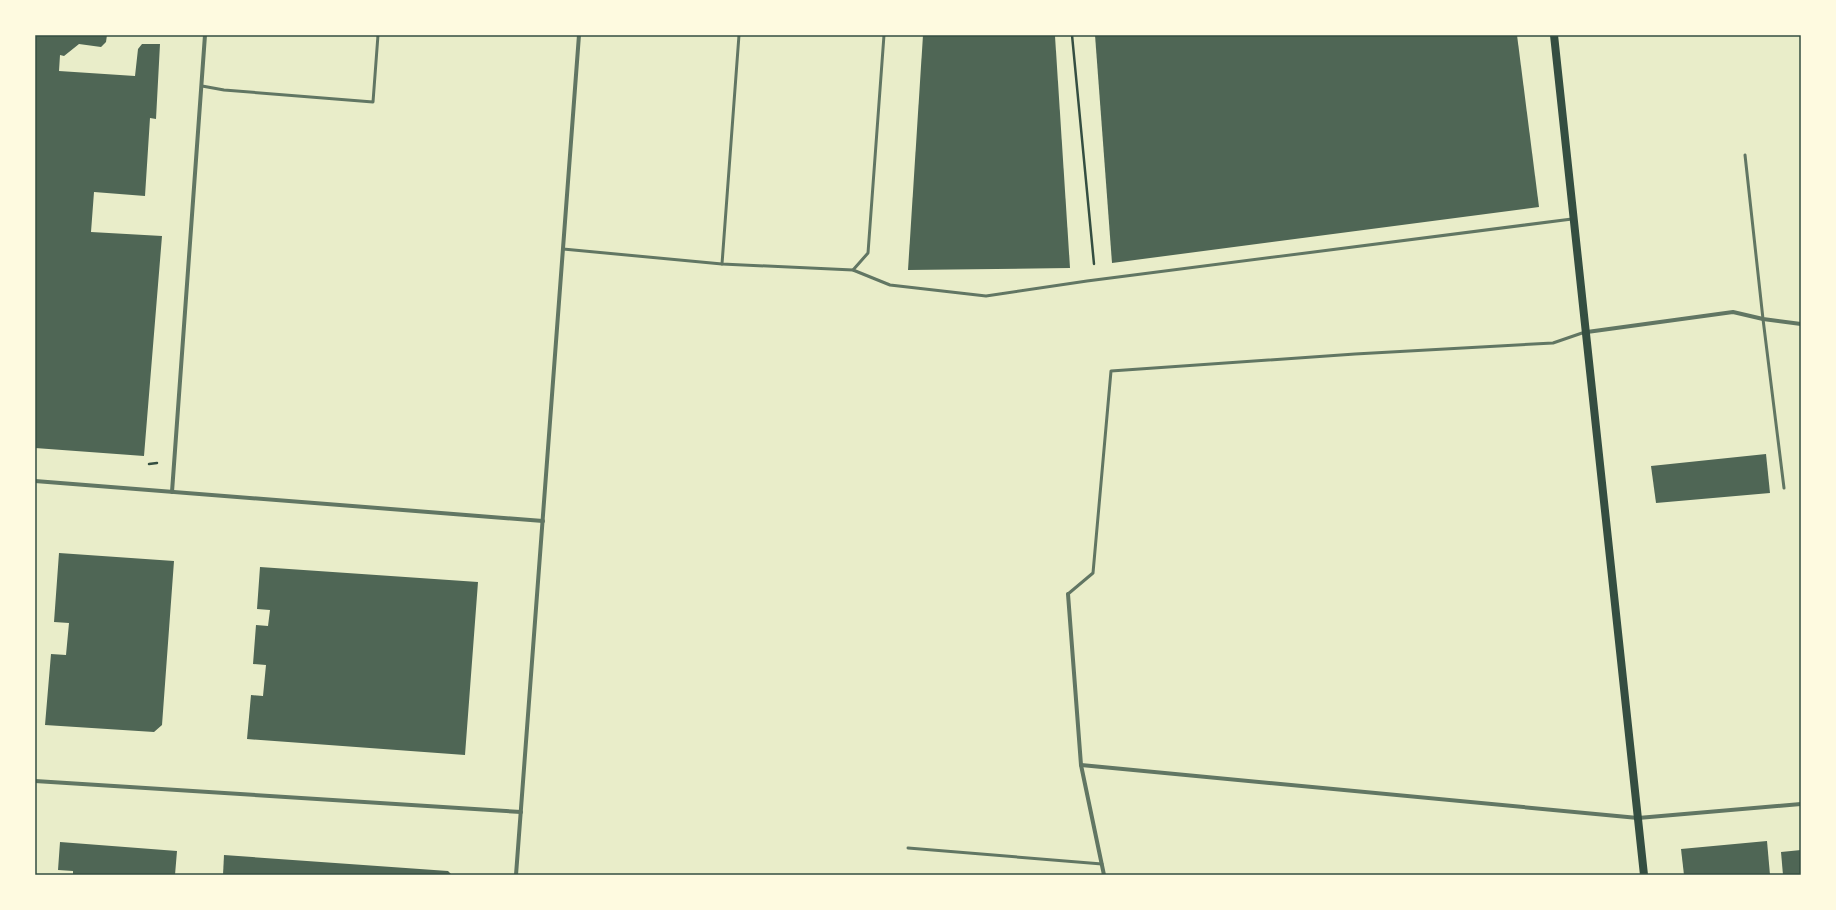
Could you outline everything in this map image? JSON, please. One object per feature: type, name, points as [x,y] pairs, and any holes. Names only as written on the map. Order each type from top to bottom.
[{"type":"main road","points":[[1554,35],[1644,875]]},
{"type":"street","points":[[172,492],[205,35]]},
{"type":"street","points":[[516,875],[579,35]]},
{"type":"street","points":[[1587,332],[1733,312],[1763,319],[1801,324]]},
{"type":"street","points":[[35,481],[543,521]]},
{"type":"street","points":[[1068,594],[1081,765],[1104,875]]},
{"type":"street","points":[[1081,765],[1638,818],[1801,804]]},
{"type":"street","points":[[35,781],[521,812]]},
{"type":"lane","points":[[202,86],[224,90],[374,102],[378,35]]},
{"type":"lane","points":[[722,264],[739,35]]},
{"type":"lane","points":[[853,270],[868,253],[884,35]]},
{"type":"lane","points":[[1745,155],[1784,488]]},
{"type":"lane","points":[[563,249],[722,264],[853,270],[890,285],[986,296],[1095,280],[1574,219]]},
{"type":"lane","points":[[1068,594],[1093,573],[1111,371],[1355,354],[1553,343],[1587,332]]},
{"type":"lane","points":[[908,848],[1102,864]]},
{"type":"path","points":[[1072,35],[1095,280]]},
{"type":"building","points":[[35,35],[107,35],[106,42],[101,47],[79,44],[64,56],[60,55],[59,71],[135,76],[138,49],[142,44],[160,44],[156,119],[150,118],[145,196],[94,192],[91,232],[162,236],[144,456],[35,448]]},
{"type":"building","points":[[923,35],[1055,36],[1070,268],[908,270]]},
{"type":"building","points":[[1095,35],[1517,35],[1539,207],[1112,263]]},
{"type":"building","points":[[1766,454],[1770,493],[1656,503],[1651,466]]},
{"type":"building","points":[[59,553],[174,561],[162,725],[154,732],[45,725],[51,654],[66,655],[69,623],[54,622]]},
{"type":"building","points":[[260,567],[478,582],[465,755],[247,739],[251,695],[263,696],[266,665],[253,664],[256,625],[268,626],[270,610],[257,609]]},
{"type":"building","points":[[1767,841],[1770,875],[1684,875],[1681,849]]},
{"type":"building","points":[[60,842],[177,851],[175,875],[73,875],[73,871],[58,870]]},
{"type":"building","points":[[1801,850],[1801,875],[1783,875],[1781,852]]},
{"type":"building","points":[[224,855],[448,871],[452,875],[223,875]]}]
